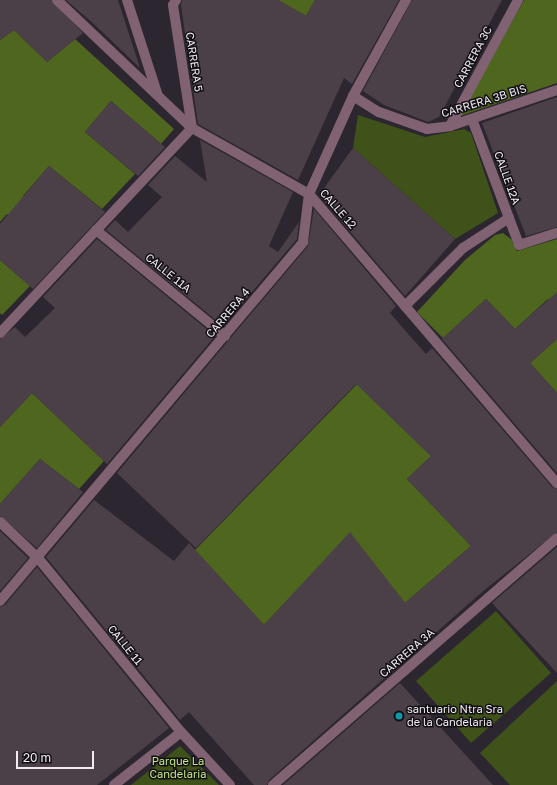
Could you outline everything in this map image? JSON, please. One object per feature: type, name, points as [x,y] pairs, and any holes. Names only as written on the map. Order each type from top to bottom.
[{"type":"street","name":"CALLE 12","points":[[57,0],[158,94],[192,128],[309,194],[557,483]]},
{"type":"street","points":[[127,0],[158,94]]},
{"type":"street","name":"CARRERA 5","points":[[176,0],[173,5],[192,128]]},
{"type":"street","name":"CARRERA 4","points":[[0,601],[38,558],[303,242],[309,194],[353,96],[406,0]]},
{"type":"street","name":"CARRERA 3C","points":[[450,126],[518,0]]},
{"type":"street","name":"CARRERA 3B BIS","points":[[353,96],[379,112],[427,129],[450,126],[557,90]]},
{"type":"street","name":"CALLE 12A","points":[[472,119],[519,245],[557,233]]},
{"type":"street","points":[[0,333],[192,128]]},
{"type":"street","points":[[406,306],[463,248],[509,218]]},
{"type":"street","name":"CALLE 11A","points":[[96,230],[225,336]]},
{"type":"street","name":"CALLE 11","points":[[0,522],[38,558],[182,732],[230,785]]},
{"type":"street","name":"CARRERA 3A","points":[[273,785],[557,538]]},
{"type":"street","points":[[114,785],[182,732]]},
{"type":"green space","points":[[278,0],[315,0],[306,16]]},
{"type":"green space","points":[[524,0],[557,0],[557,83],[460,116]]},
{"type":"green space","points":[[14,30],[47,62],[75,39],[174,129],[161,144],[111,101],[85,132],[135,174],[102,209],[49,166],[23,196],[73,239],[57,256],[7,214],[0,222],[0,40]]},
{"type":"green space","points":[[358,115],[425,137],[464,129],[471,133],[498,213],[455,239],[353,148]]},
{"type":"green space","points":[[503,233],[511,239],[517,251],[557,239],[557,308],[548,299],[515,329],[486,299],[443,338],[417,312],[465,260],[495,235]]},
{"type":"green space","points":[[0,260],[30,286],[2,315],[0,313]]},
{"type":"green space","points":[[557,339],[557,393],[530,363]]},
{"type":"green space","points":[[357,384],[431,456],[407,479],[471,546],[405,603],[350,533],[264,625],[195,550]]},
{"type":"green space","points":[[32,393],[104,461],[79,489],[40,459],[0,504],[0,427]]},
{"type":"green space","points":[[496,611],[551,673],[471,743],[416,681]]},
{"type":"green space","points":[[557,681],[557,785],[510,785],[480,753]]},
{"type":"green space","name":"Parque La Candelaria","points":[[180,746],[219,785],[131,785]]},
{"type":"building","points":[[0,0],[51,0],[83,33],[47,62],[14,30],[0,40]]},
{"type":"building","points":[[66,0],[118,0],[140,68],[94,24]]},
{"type":"building","points":[[182,0],[278,0],[306,16],[315,0],[399,0],[352,84],[344,78],[298,180],[198,124],[181,5]]},
{"type":"building","points":[[412,0],[502,0],[439,117],[428,122],[384,105],[363,91]]},
{"type":"building","points":[[557,97],[557,227],[526,236],[482,123]]},
{"type":"building","points":[[111,101],[165,147],[138,176],[85,132]]},
{"type":"building","points":[[200,140],[293,192],[269,246],[278,252],[299,222],[297,239],[223,326],[106,230],[115,220],[128,232],[162,197],[148,185],[175,156],[207,182]]},
{"type":"building","points":[[353,148],[455,239],[405,296],[319,195]]},
{"type":"building","points":[[49,166],[105,212],[33,289],[0,260],[0,224]]},
{"type":"building","points":[[314,209],[396,306],[390,313],[409,335],[426,354],[432,348],[552,487],[557,489],[557,532],[482,592],[269,780],[267,785],[254,785],[189,712],[180,720],[46,557],[94,500],[174,561],[189,543],[264,625],[350,532],[405,603],[471,546],[407,479],[431,456],[356,384],[196,548],[117,473],[308,246]]},
{"type":"building","points":[[97,239],[215,336],[107,464],[32,393],[0,427],[0,339],[15,327],[25,337],[55,308],[43,297]]},
{"type":"building","points":[[557,292],[557,339],[530,363],[557,393],[557,473],[442,339],[486,299],[515,329]]},
{"type":"building","points":[[40,459],[83,492],[37,548],[0,516],[0,504]]},
{"type":"building","points":[[0,531],[28,558],[0,591]]},
{"type":"building","points":[[557,547],[557,673],[492,603]]},
{"type":"building","points":[[37,567],[169,728],[97,785],[0,785],[0,607],[5,605]]},
{"type":"building","name":"santuario Ntra Sra de la Candelaria","points":[[400,683],[493,785],[283,785]]},
{"type":"place","name":"santuario Ntra Sra de la Candelaria","points":[[399,716]]}]
